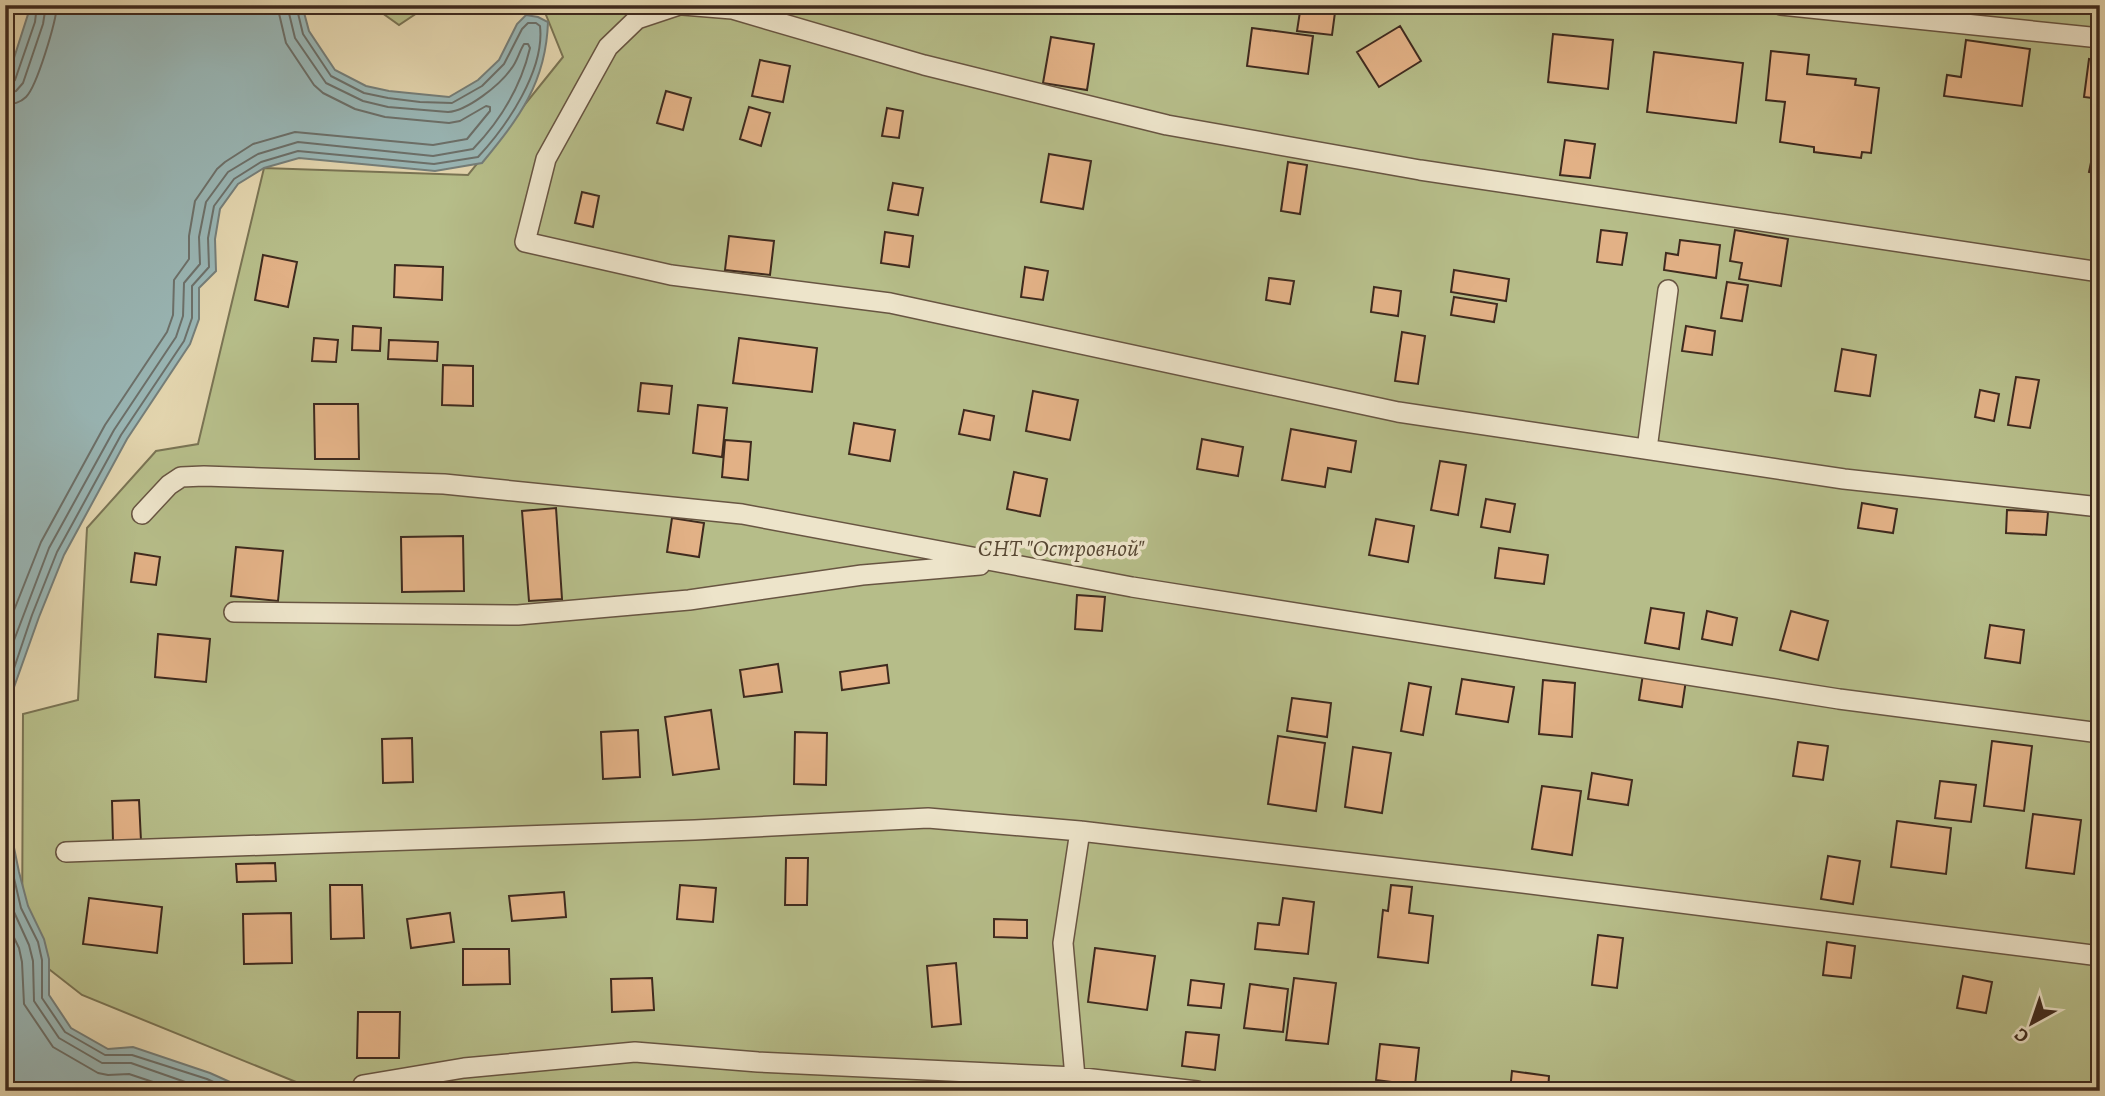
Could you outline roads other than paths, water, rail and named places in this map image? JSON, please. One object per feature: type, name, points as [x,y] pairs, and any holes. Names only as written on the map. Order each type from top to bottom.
[{"type":"lane","points":[[2100,272],[1420,170],[1167,125],[924,65],[732,9],[681,5],[638,19],[608,47],[546,159],[525,242],[671,275],[890,303],[1398,412],[1844,478],[2100,508]]},
{"type":"lane","points":[[1782,5],[2100,38]]},
{"type":"lane","points":[[1647,449],[1668,290]]},
{"type":"lane","points":[[142,514],[169,485],[181,477],[204,476],[444,484],[742,514],[1145,589],[1839,699],[2100,733]]},
{"type":"lane","points":[[234,612],[518,615],[689,600],[862,575],[1006,563]]},
{"type":"lane","points":[[66,852],[695,830],[928,818],[1080,831],[1499,880],[2100,956]]},
{"type":"lane","points":[[1074,1077],[1063,943],[1080,831]]},
{"type":"lane","points":[[363,1085],[464,1068],[635,1052],[758,1062],[1074,1077],[1197,1091]]},
{"type":"water","points":[[31,5],[302,5],[309,31],[335,70],[366,86],[449,97],[478,80],[499,60],[517,24],[526,15],[548,22],[546,44],[536,82],[519,115],[482,163],[435,171],[299,158],[264,168],[238,184],[220,209],[215,239],[216,271],[199,288],[199,319],[190,344],[127,439],[64,555],[13,690],[5,752],[5,86]]},
{"type":"water","points":[[5,804],[28,906],[44,939],[49,959],[49,995],[71,1028],[108,1049],[133,1047],[210,1073],[250,1091],[5,1091]]},
{"type":"park label","name":"СНТ \"Островной\"","points":[[1061,548]]}]
